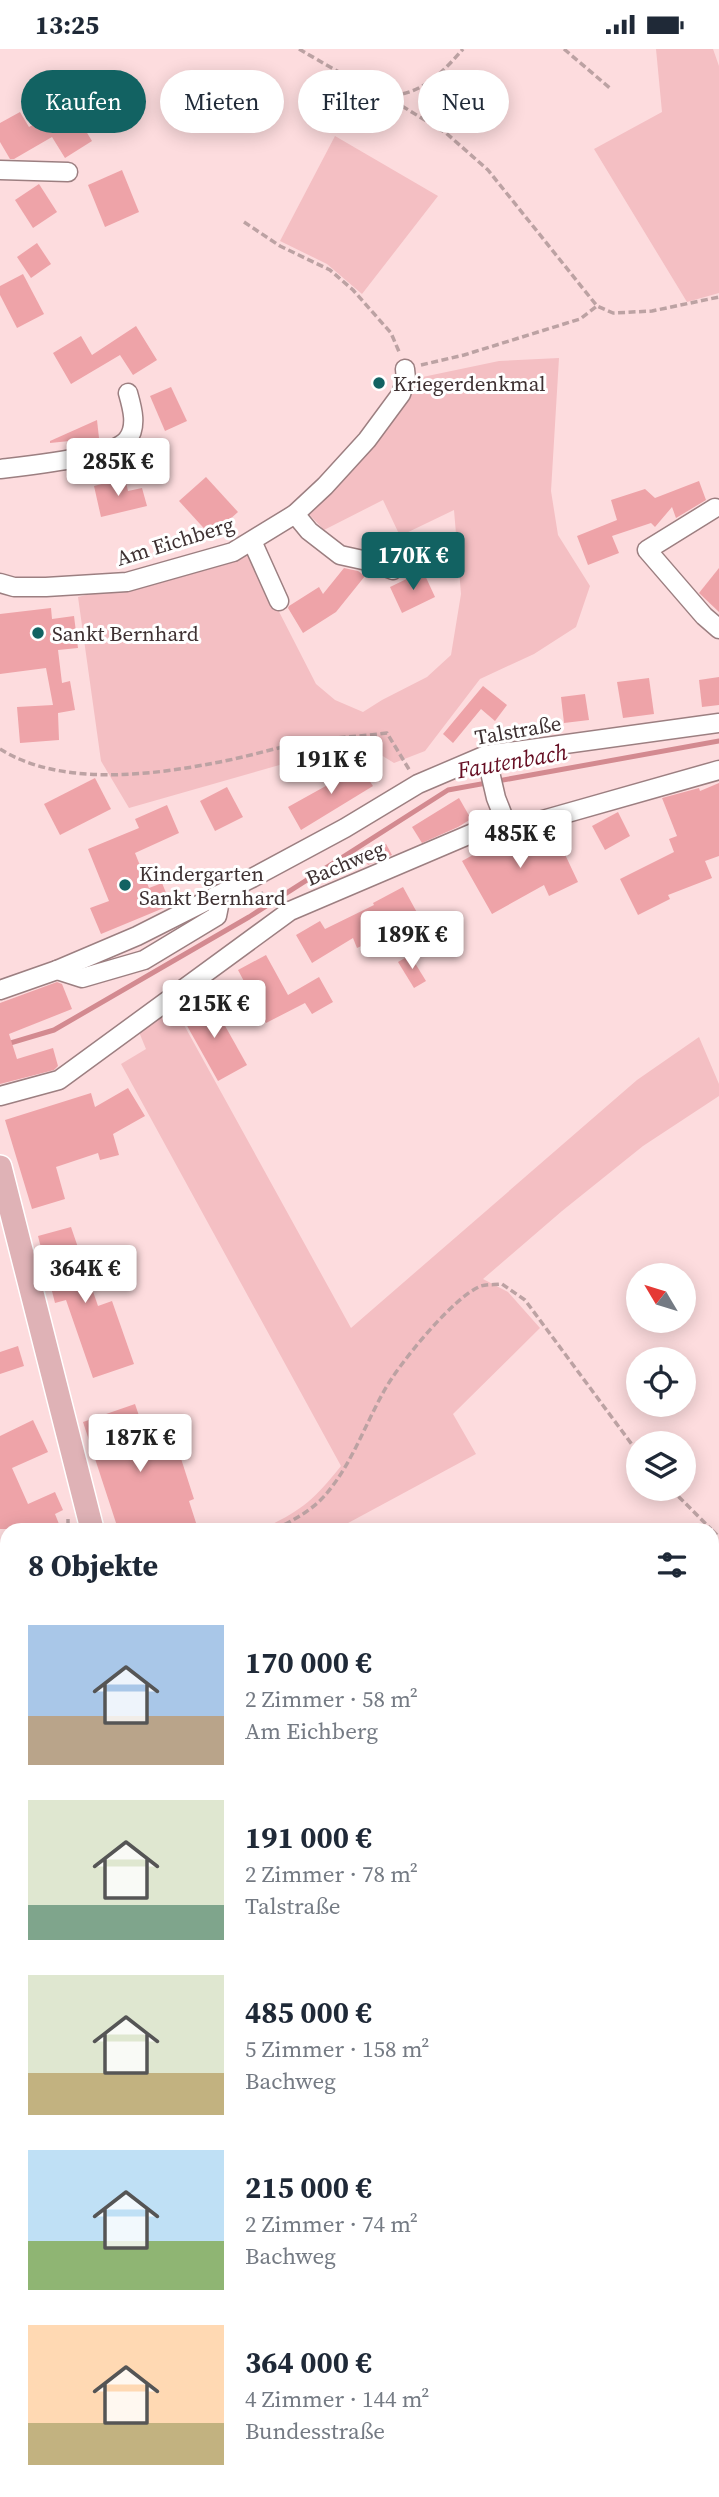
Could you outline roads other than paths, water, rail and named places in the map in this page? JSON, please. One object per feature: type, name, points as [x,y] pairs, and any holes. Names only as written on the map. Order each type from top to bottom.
[{"type":"main road","points":[[0,1167],[90,1523]]},
{"type":"street","points":[[0,170],[68,172]]},
{"type":"street","name":"Am Eichberg","points":[[0,583],[46,587],[127,582],[233,552],[295,514],[367,440],[401,394],[406,379],[405,369]]},
{"type":"street","points":[[0,468],[52,461],[121,446],[130,438],[134,416],[128,393]]},
{"type":"street","points":[[715,508],[647,551],[704,617],[719,629]]},
{"type":"street","points":[[295,514],[309,531],[340,555],[372,562],[393,571]]},
{"type":"street","points":[[252,541],[279,601]]},
{"type":"street","name":"Talstraße","points":[[0,990],[137,936],[345,828],[418,784],[486,755],[719,723]]},
{"type":"street","points":[[486,755],[496,797],[507,826]]},
{"type":"street","name":"Bachweg","points":[[0,1096],[59,1080],[290,911],[473,834],[532,823],[719,770]]},
{"type":"waterway","name":"Fautenbach","points":[[0,1046],[54,1030],[249,917],[448,790],[719,741]]},
{"type":"place","name":"Kriegerdenkmal","points":[[379,383]]},
{"type":"place","name":"Sankt Bernhard","points":[[38,633]]},
{"type":"place","name":"Kindergarten Sankt Bernhard","points":[[125,885]]}]
